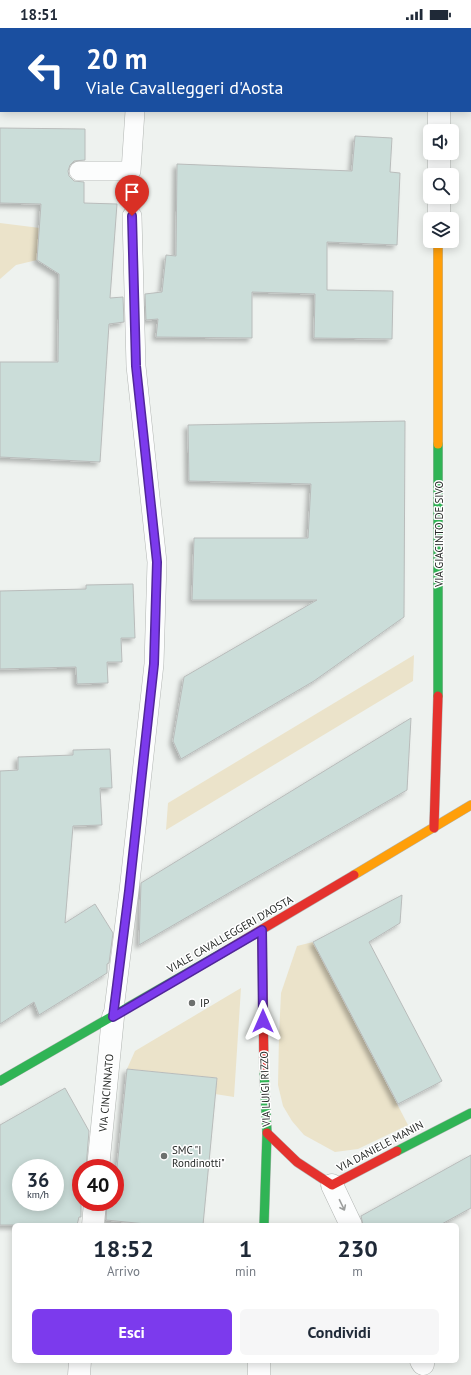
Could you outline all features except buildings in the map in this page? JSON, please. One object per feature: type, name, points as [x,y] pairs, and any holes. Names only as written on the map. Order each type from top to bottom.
[{"type":"street","points":[[439,112],[439,124]]},
{"type":"street","name":"VIA GIACINTO DE SIVO","points":[[434,828],[439,672],[438,248]]},
{"type":"street","name":"VIALE CAVALLEGGERI D'AOSTA","points":[[0,1081],[262,930],[471,805]]},
{"type":"street","name":"VIA LUIGI RIZZO","points":[[262,930],[263,1036],[267,1133],[264,1223]]},
{"type":"street","name":"VIA CINCINNATO","points":[[99,1159],[113,1017]]},
{"type":"street","name":"VIA DANIELE MANIN","points":[[267,1133],[291,1158],[313,1175],[332,1185],[471,1112]]},
{"type":"street","points":[[332,1185],[351,1223]]},
{"type":"street","points":[[93,1223],[94,1211]]},
{"type":"street","points":[[79,1375],[80,1363]]},
{"type":"street","points":[[259,1363],[259,1375]]},
{"type":"lane","points":[[79,171],[131,171],[135,112]]},
{"type":"lane","points":[[113,1017],[129,891],[154,664],[157,562],[136,366],[132,216]]},
{"type":"shaded area","points":[[0,223],[40,228],[37,260],[16,265],[0,279]]},
{"type":"shaded area","points":[[414,655],[413,681],[166,830],[168,803]]},
{"type":"shaded area","points":[[313,942],[408,1125],[358,1149],[335,1152],[304,1135],[292,1121],[283,1106],[278,1085],[281,993],[297,946]]},
{"type":"shaded area","points":[[241,988],[234,1097],[215,1094],[217,1078],[127,1069],[135,1051]]},
{"type":"traffic: fast","points":[[438,444],[438,696]]},
{"type":"traffic: fast","points":[[0,1081],[222,953]]},
{"type":"traffic: fast","points":[[264,1070],[267,1133],[264,1223]]},
{"type":"traffic: fast","points":[[397,1151],[471,1113]]},
{"type":"traffic: slow","points":[[438,248],[438,444]]},
{"type":"traffic: slow","points":[[354,875],[471,805]]},
{"type":"traffic: jam","points":[[434,828],[438,696]]},
{"type":"traffic: jam","points":[[222,953],[354,875]]},
{"type":"traffic: jam","points":[[262,930],[264,1070]]},
{"type":"traffic: jam","points":[[267,1133],[297,1162],[332,1185],[397,1151]]},
{"type":"place","name":"IP","points":[[192,1003]]},
{"type":"place","name":"SMC \"I Rondinotti\"","points":[[164,1156]]},
{"type":"route","points":[[132,216],[136,366],[157,562],[154,664],[129,891],[113,1017],[262,930],[263,1021]]}]
